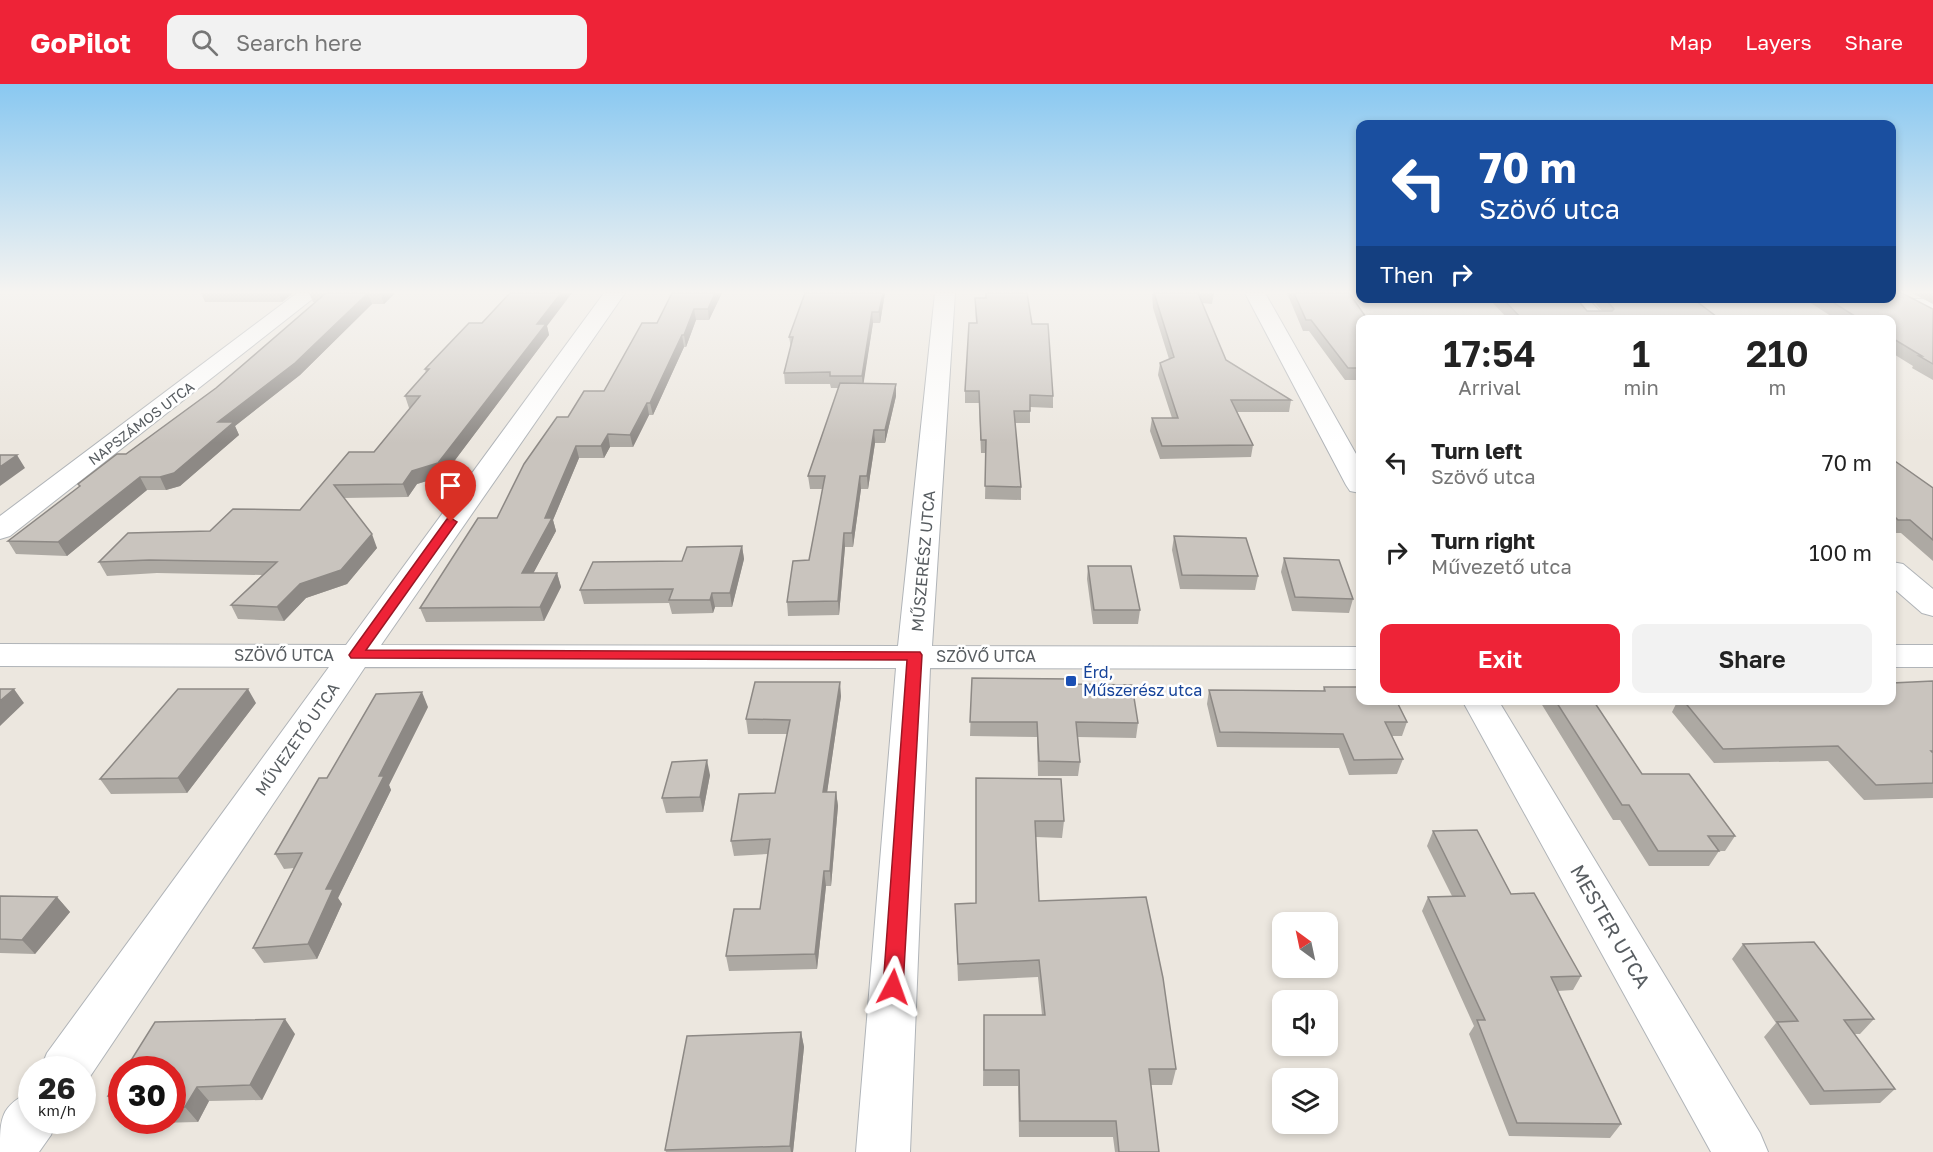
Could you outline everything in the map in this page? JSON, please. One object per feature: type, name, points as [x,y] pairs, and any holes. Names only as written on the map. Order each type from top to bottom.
[{"type":"street","name":"NAPSZÁMOS UTCA","points":[[0,530],[245,343]]},
{"type":"street","name":"MŰVEZETŐ UTCA","points":[[75,1056],[356,655],[579,343]]},
{"type":"street","name":"MŰSZERÉSZ UTCA","points":[[883,1152],[915,655],[941,343]]},
{"type":"street","points":[[1282,343],[1356,478]]},
{"type":"street","points":[[1896,574],[1933,606]]},
{"type":"street","name":"SZÖVŐ UTCA","points":[[0,655],[915,655],[1356,658]]},
{"type":"street","points":[[1896,656],[1933,656]]},
{"type":"street","name":"MESTER UTCA","points":[[1483,705],[1741,1152]]},
{"type":"street","points":[[7,1152],[20,1134]]},
{"type":"building","points":[[268,343],[316,343],[295,363],[218,422],[234,422],[174,473],[160,477],[140,477],[58,542],[8,541],[80,486],[78,484],[117,454],[126,454],[216,388]]},
{"type":"building","points":[[450,343],[531,343],[438,463],[412,471],[403,484],[334,485],[372,534],[341,570],[300,584],[277,607],[231,605],[277,562],[149,560],[99,562],[128,533],[210,531],[233,509],[300,510],[349,452],[374,452],[420,396],[405,396],[429,369],[425,369]]},
{"type":"building","points":[[631,343],[678,343],[650,403],[647,403],[630,435],[608,434],[601,446],[576,446],[545,518],[552,518],[522,573],[557,573],[540,607],[420,608],[478,518],[497,518],[524,464],[557,417],[568,417],[584,391],[604,391]]},
{"type":"building","points":[[792,343],[867,343],[862,376],[830,376],[830,372],[784,373]]},
{"type":"building","points":[[968,343],[1049,343],[1053,396],[1030,395],[1030,411],[1014,411],[1021,487],[985,486],[986,440],[981,440],[979,391],[965,391]]},
{"type":"building","points":[[1170,343],[1219,343],[1226,360],[1291,400],[1231,400],[1253,445],[1162,446],[1152,418],[1178,418],[1160,363],[1174,357]]},
{"type":"building","points":[[1329,343],[1356,343],[1356,368],[1348,368]]},
{"type":"building","points":[[1900,343],[1933,343],[1933,364],[1919,356],[1922,356]]},
{"type":"building","points":[[840,383],[896,384],[885,430],[874,430],[867,476],[860,476],[852,533],[844,533],[838,601],[787,602],[793,561],[809,560],[825,476],[808,476]]},
{"type":"building","points":[[0,455],[17,455],[0,467]]},
{"type":"building","points":[[1896,462],[1933,488],[1933,540],[1910,520],[1896,518]]},
{"type":"building","points":[[1174,536],[1246,538],[1258,576],[1182,575]]},
{"type":"building","points":[[742,546],[730,593],[712,593],[710,600],[669,600],[673,589],[580,590],[593,562],[682,561],[687,547]]},
{"type":"building","points":[[1284,558],[1339,560],[1353,599],[1295,597]]},
{"type":"building","points":[[1088,566],[1131,566],[1140,610],[1094,610]]},
{"type":"building","points":[[972,678],[1072,679],[1073,684],[1132,685],[1138,723],[1076,722],[1080,762],[1039,761],[1037,722],[970,722]]},
{"type":"building","points":[[1933,681],[1933,751],[1931,751],[1933,753],[1933,783],[1876,785],[1838,746],[1723,749],[1687,705],[1896,705],[1896,683]]},
{"type":"building","points":[[755,682],[840,682],[823,792],[836,792],[830,871],[824,871],[815,954],[726,956],[734,909],[760,909],[770,839],[731,841],[739,794],[775,793],[790,720],[746,719]]},
{"type":"building","points":[[1324,687],[1356,687],[1356,705],[1398,705],[1407,722],[1385,722],[1403,759],[1354,760],[1343,734],[1220,732],[1209,690],[1325,691]]},
{"type":"building","points":[[0,689],[14,689],[0,701]]},
{"type":"building","points":[[178,689],[248,689],[178,778],[100,779]]},
{"type":"building","points":[[422,692],[379,776],[384,776],[326,889],[333,889],[308,944],[253,948],[302,853],[275,854],[319,778],[327,778],[376,694]]},
{"type":"building","points":[[1558,705],[1596,705],[1642,774],[1689,774],[1735,836],[1708,836],[1719,851],[1658,851],[1629,805],[1622,805]]},
{"type":"building","points":[[707,760],[700,797],[662,798],[672,762]]},
{"type":"building","points":[[976,778],[1061,779],[1064,821],[1035,821],[1039,901],[1146,897],[1163,978],[1176,1069],[1149,1069],[1159,1152],[1119,1152],[1116,1121],[1020,1121],[1019,1070],[984,1070],[984,1015],[1045,1015],[1039,960],[958,964],[955,904],[976,903]]},
{"type":"building","points":[[1477,830],[1511,894],[1534,893],[1581,976],[1551,977],[1621,1124],[1517,1123],[1477,1020],[1485,1020],[1428,897],[1465,896],[1433,831]]},
{"type":"building","points":[[0,896],[57,897],[22,940],[0,939]]},
{"type":"building","points":[[1814,942],[1874,1019],[1844,1020],[1895,1089],[1824,1091],[1777,1022],[1798,1021],[1743,944]]},
{"type":"building","points":[[285,1019],[250,1085],[197,1087],[186,1105],[186,1056],[134,1056],[155,1022]]},
{"type":"building","points":[[801,1032],[790,1146],[665,1150],[687,1036]]},
{"type":"place","name":"Érd, Műszerész utca","points":[[1071,681]]},
{"type":"route","points":[[451,522],[356,655],[915,655],[893,987]]}]
